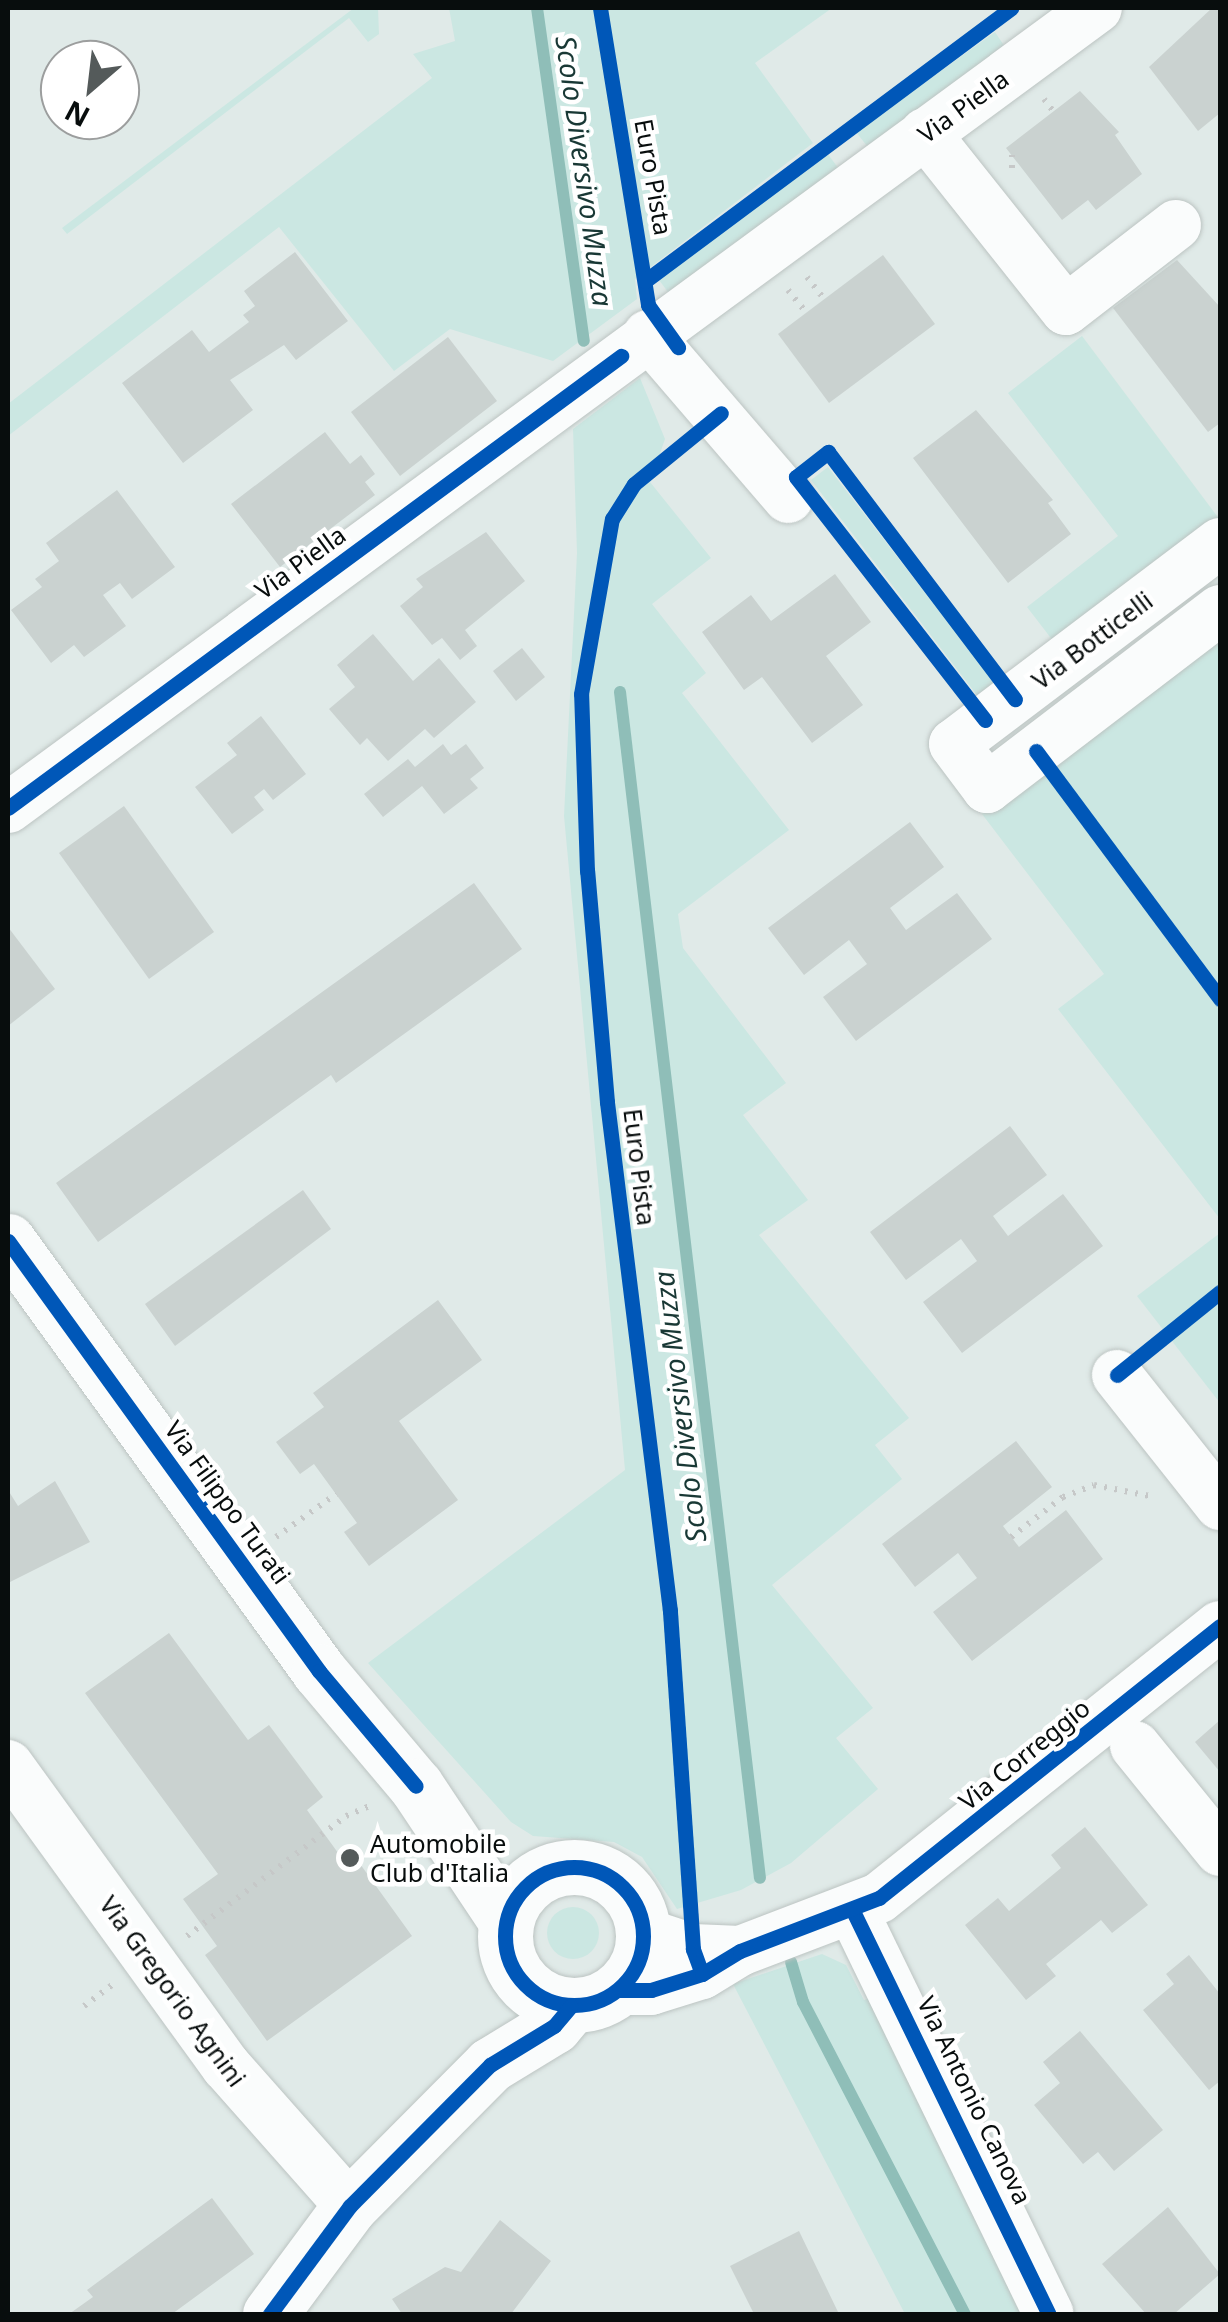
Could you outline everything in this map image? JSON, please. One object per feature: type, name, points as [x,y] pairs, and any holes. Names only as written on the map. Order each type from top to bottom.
[{"type":"main road","name":"Via Filippo Turati","points":[[8,1241],[241,1562],[319,1672],[397,1794],[508,1944]]},
{"type":"main road","name":"Via Filippo Turati","points":[[397,1794],[542,1874]]},
{"type":"main road","points":[[270,2314],[350,2206],[490,2065],[595,1998],[642,1954],[644,1933],[626,1891],[609,1876],[576,1867],[542,1874],[513,1902],[490,2065]]},
{"type":"main road","points":[[508,1944],[535,1995],[595,1998]]},
{"type":"street","name":"Via Piella","points":[[8,808],[1097,8]]},
{"type":"street","points":[[925,133],[1066,310],[1176,225]]},
{"type":"street","points":[[648,335],[788,498]]},
{"type":"street","name":"Via Botticelli","points":[[1220,543],[954,744],[987,788],[1220,610]]},
{"type":"street","points":[[1117,1375],[1220,1505]]},
{"type":"street","name":"Via Correggio","points":[[595,1998],[668,1985],[740,1951],[852,1909],[912,1876],[1220,1626]]},
{"type":"street","points":[[1135,1746],[1220,1851]]},
{"type":"street","name":"Via Gregorio Agnini","points":[[8,1765],[226,2066],[350,2206]]},
{"type":"street","name":"Via Antonio Canova","points":[[852,1909],[1050,2314]]},
{"type":"street","points":[[644,1933],[693,1950],[740,1951]]},
{"type":"path","points":[[796,263],[824,300]]},
{"type":"path","points":[[778,277],[806,312]]},
{"type":"path","points":[[1056,779],[1220,999]]},
{"type":"path","points":[[1117,1375],[1220,1292]]},
{"type":"path","points":[[1011,1537],[1063,1497],[1094,1485],[1138,1489],[1165,1502]]},
{"type":"path","points":[[241,1562],[336,1494]]},
{"type":"path","points":[[192,1933],[346,1816],[397,1794]]},
{"type":"path","points":[[84,2006],[120,1980]]},
{"type":"green space","points":[[354,8],[378,8],[379,34],[368,42],[349,18],[67,234],[62,228]]},
{"type":"green space","points":[[449,8],[832,8],[755,63],[813,143],[635,279],[637,299],[553,361],[450,329],[394,371],[279,227],[8,436],[8,404],[432,78],[413,54],[455,41]]},
{"type":"green space","points":[[995,32],[1005,47],[867,146],[856,132]]},
{"type":"green space","points":[[827,153],[839,169],[671,296],[659,280]]},
{"type":"green space","points":[[1082,336],[1220,520],[1057,646],[1027,607],[1118,536],[1008,393]]},
{"type":"green space","points":[[640,378],[665,439],[650,482],[711,558],[652,604],[706,673],[682,693],[789,830],[678,914],[683,948],[786,1083],[743,1115],[808,1200],[759,1235],[909,1418],[875,1445],[902,1479],[772,1585],[873,1708],[836,1738],[878,1789],[791,1863],[741,1890],[677,1909],[642,1857],[614,1842],[533,1836],[511,1822],[368,1663],[625,1470],[564,816],[577,553],[573,429]]},
{"type":"green space","points":[[828,467],[1000,690],[983,703],[811,480]]},
{"type":"green space","points":[[1220,632],[1220,1219],[1058,1009],[1104,974],[982,814]]},
{"type":"green space","points":[[1220,1233],[1220,1403],[1137,1296]]},
{"type":"green space","points":[[573,1907],[591,1915],[599,1933],[591,1951],[573,1959],[555,1951],[547,1933],[555,1915]]},
{"type":"green space","points":[[822,1954],[846,1965],[864,2000],[874,1996],[1034,2314],[905,2314],[733,1984]]},
{"type":"building","points":[[1212,8],[1220,8],[1220,113],[1198,131],[1149,67]]},
{"type":"building","points":[[1080,91],[1119,132],[1115,135],[1142,174],[1096,210],[1088,200],[1062,220],[1006,148]]},
{"type":"building","points":[[295,252],[348,321],[296,360],[284,345],[230,380],[253,410],[183,463],[122,383],[192,330],[209,352],[249,322],[243,315],[255,306],[244,291]]},
{"type":"building","points":[[883,255],[935,324],[829,403],[778,334]]},
{"type":"building","points":[[1177,260],[1220,307],[1220,423],[1208,432],[1113,308]]},
{"type":"building","points":[[448,337],[497,401],[400,476],[351,412]]},
{"type":"building","points":[[976,410],[1053,500],[1048,503],[1071,534],[1008,583],[913,458]]},
{"type":"building","points":[[325,432],[350,464],[361,455],[375,474],[365,482],[375,495],[280,567],[231,504]]},
{"type":"building","points":[[117,490],[175,567],[132,599],[120,583],[103,595],[126,626],[84,657],[74,645],[51,663],[11,610],[42,587],[35,579],[59,561],[46,543]]},
{"type":"building","points":[[486,532],[525,581],[465,630],[477,646],[460,660],[442,638],[432,645],[400,606],[423,587],[416,579]]},
{"type":"building","points":[[835,574],[871,622],[826,656],[863,705],[812,743],[762,677],[744,690],[702,632],[751,595],[771,621]]},
{"type":"building","points":[[373,634],[413,681],[439,658],[476,702],[434,738],[425,729],[388,761],[367,738],[360,745],[329,709],[355,687],[337,665]]},
{"type":"building","points":[[522,648],[545,677],[516,701],[493,671]]},
{"type":"building","points":[[261,716],[306,774],[273,800],[264,789],[254,797],[264,810],[232,834],[195,787],[237,755],[227,743]]},
{"type":"building","points":[[443,744],[451,755],[466,744],[484,768],[470,779],[478,788],[444,814],[422,786],[383,817],[364,794],[408,759],[415,767]]},
{"type":"building","points":[[124,806],[214,932],[149,979],[59,853]]},
{"type":"building","points":[[910,822],[944,867],[890,908],[906,930],[957,893],[992,939],[856,1041],[823,997],[867,964],[849,940],[804,975],[768,928]]},
{"type":"building","points":[[474,883],[522,949],[336,1083],[331,1075],[98,1242],[56,1183]]},
{"type":"building","points":[[8,927],[55,989],[8,1026]]},
{"type":"building","points":[[1010,1126],[1047,1175],[993,1216],[1008,1236],[1063,1194],[1103,1246],[962,1353],[923,1302],[977,1261],[961,1239],[906,1280],[870,1232]]},
{"type":"building","points":[[303,1190],[331,1229],[175,1346],[145,1304]]},
{"type":"building","points":[[438,1300],[482,1360],[399,1421],[458,1500],[369,1566],[344,1532],[357,1523],[314,1464],[300,1474],[276,1442],[324,1407],[313,1393]]},
{"type":"building","points":[[1016,1441],[1052,1487],[1003,1526],[1019,1547],[1066,1510],[1103,1559],[972,1661],[933,1612],[977,1578],[958,1553],[915,1587],[882,1544]]},
{"type":"building","points":[[55,1481],[90,1542],[8,1583],[8,1490],[18,1506]]},
{"type":"building","points":[[169,1633],[248,1740],[269,1725],[323,1797],[307,1810],[341,1857],[350,1850],[412,1936],[267,2041],[205,1955],[217,1946],[183,1899],[218,1874],[85,1693]]},
{"type":"building","points":[[1220,1720],[1220,1772],[1195,1742]]},
{"type":"building","points":[[1085,1827],[1148,1905],[1112,1933],[1101,1920],[1046,1964],[1056,1976],[1026,2000],[965,1925],[998,1898],[1009,1911],[1061,1868],[1051,1855]]},
{"type":"building","points":[[1189,1955],[1220,1994],[1220,2081],[1209,2090],[1143,2010],[1174,1984],[1166,1974]]},
{"type":"building","points":[[1080,2031],[1163,2130],[1114,2171],[1098,2152],[1083,2164],[1034,2105],[1060,2083],[1043,2062]]},
{"type":"building","points":[[212,2198],[254,2254],[172,2314],[69,2314],[93,2297],[87,2290]]},
{"type":"building","points":[[1168,2207],[1220,2274],[1174,2314],[1146,2314],[1102,2264]]},
{"type":"building","points":[[500,2220],[551,2261],[511,2314],[402,2314],[392,2299],[445,2267],[461,2272]]},
{"type":"building","points":[[799,2231],[839,2314],[754,2314],[730,2266]]},
{"type":"waterway","name":"Scolo Diversivo Muzza","points":[[537,8],[584,341]]},
{"type":"waterway","name":"Scolo Diversivo Muzza","points":[[620,692],[760,1878]]},
{"type":"waterway","name":"Scolo Diversivo Muzza","points":[[791,1962],[803,2002],[965,2314]]},
{"type":"cycle path","name":"Euro Pista","points":[[600,8],[648,305],[678,347]]},
{"type":"cycle path","name":"Euro Pista","points":[[645,281],[1011,8]]},
{"type":"cycle path","points":[[8,808],[621,356]]},
{"type":"cycle path","name":"Euro Pista","points":[[702,1974],[693,1949],[670,1611],[607,1102],[587,871],[581,694],[612,519],[634,484],[721,413]]},
{"type":"cycle path","points":[[985,720],[796,477],[828,452],[1015,699]]},
{"type":"cycle path","points":[[1036,751],[1220,999]]},
{"type":"cycle path","points":[[8,1241],[319,1671],[416,1786]]},
{"type":"cycle path","points":[[1117,1375],[1220,1292]]},
{"type":"cycle path","points":[[619,1990],[651,1990],[702,1974],[740,1951],[879,1898],[1220,1626]]},
{"type":"cycle path","points":[[574,1867],[601,1872],[623,1887],[638,1909],[643,1936],[638,1963],[623,1985],[601,2000],[574,2005],[547,2000],[525,1985],[510,1963],[505,1936],[510,1909],[525,1887],[547,1872],[574,1867]]},
{"type":"cycle path","points":[[852,1909],[1049,2314]]},
{"type":"cycle path","points":[[270,2314],[350,2206],[490,2065],[554,2026],[571,2006]]},
{"type":"place","name":"Automobile Club d'Italia","points":[[350,1858]]}]
